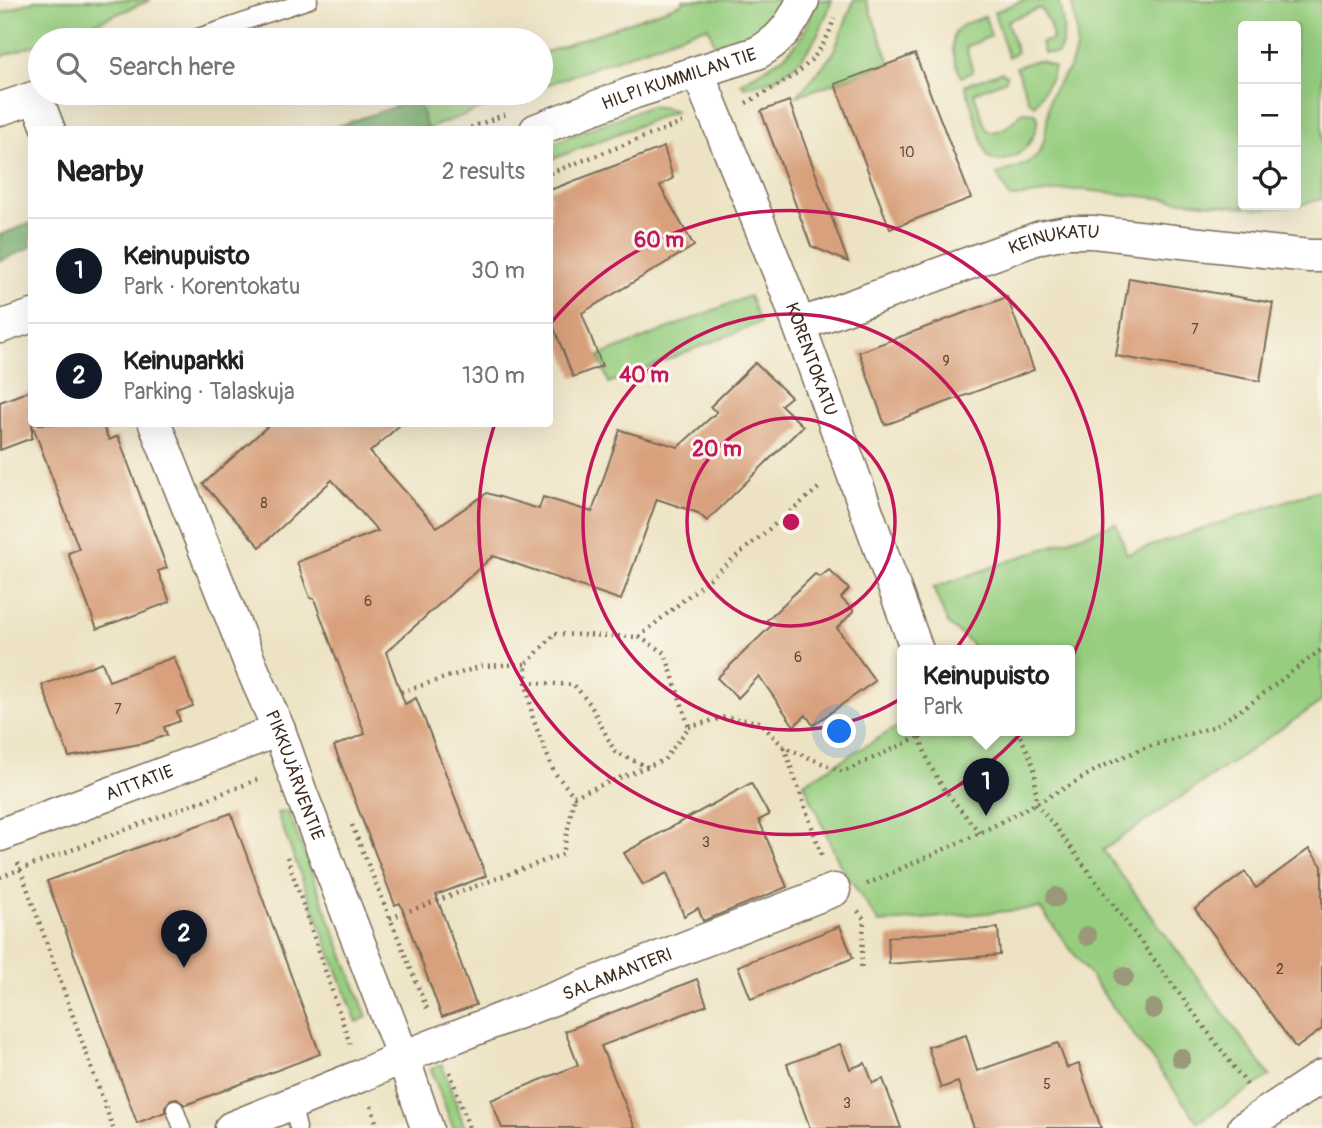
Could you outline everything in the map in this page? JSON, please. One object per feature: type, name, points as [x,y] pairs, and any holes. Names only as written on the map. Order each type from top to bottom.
[{"type":"street","name":"HILPI KUMMILAN TIE","points":[[546,126],[635,92],[757,53],[784,33],[803,0]]},
{"type":"street","name":"KORENTOKATU","points":[[698,73],[799,325],[915,645]]},
{"type":"street","points":[[0,109],[28,100]]},
{"type":"street","points":[[44,105],[48,126]]},
{"type":"street","name":"KEINUKATU","points":[[799,325],[1041,237],[1067,232],[1093,232],[1322,256]]},
{"type":"street","points":[[0,327],[28,317]]},
{"type":"street","name":"PIKKUJÄRVENTIE","points":[[156,427],[279,730],[403,1057],[427,1128]]},
{"type":"street","name":"AITTATIE","points":[[4,834],[279,730]]},
{"type":"street","name":"SALAMANTERI","points":[[231,1128],[295,1116],[403,1057],[841,892]]},
{"type":"street","points":[[1244,1128],[1322,1076]]},
{"type":"lane","points":[[225,28],[309,0]]},
{"type":"lane","points":[[174,1109],[182,1128]]},
{"type":"path","points":[[553,172],[686,121]]},
{"type":"path","points":[[639,637],[849,461]]},
{"type":"path","points":[[401,692],[482,666],[526,664],[555,635],[639,637],[665,653],[689,727]]},
{"type":"path","points":[[841,892],[980,832],[1140,749],[1214,726],[1250,704],[1322,649]]},
{"type":"path","points":[[355,933],[564,854],[574,796],[554,772],[533,719],[526,682],[526,664]]},
{"type":"path","points":[[526,682],[574,685],[590,704],[615,752],[648,768]]},
{"type":"path","points":[[574,796],[664,760],[689,727],[725,717],[759,722],[785,747],[843,772],[908,742],[915,736]]},
{"type":"path","points":[[921,736],[930,766],[941,786],[980,832]]},
{"type":"path","points":[[1020,736],[1035,772],[1036,804],[1255,1095]]},
{"type":"path","points":[[785,747],[841,892],[864,919],[860,971]]},
{"type":"path","points":[[0,877],[260,779]]},
{"type":"path","points":[[4,834],[20,870],[113,1128]]},
{"type":"green space","points":[[35,0],[151,0],[82,28],[28,28],[28,47],[0,57],[0,14]]},
{"type":"green space","points":[[683,0],[780,0],[762,24],[735,39],[715,45],[708,27],[553,83],[553,50],[683,3]]},
{"type":"green space","points":[[816,0],[832,0],[818,35],[804,55],[776,78],[744,87],[741,83],[777,61],[795,45],[805,29]]},
{"type":"green space","points":[[854,0],[866,0],[890,63],[797,96],[833,54]]},
{"type":"green space","points":[[1024,0],[1058,0],[1063,35],[1058,54],[1044,53],[1041,43],[1053,39],[1049,22],[1040,8],[1007,21],[1017,52],[1008,57],[994,12]]},
{"type":"green space","points":[[1071,0],[1322,0],[1322,199],[1301,205],[1301,21],[1238,21],[1238,207],[1083,190],[1010,198],[997,174],[1027,163],[1043,145],[1051,95],[1073,59],[1077,34]]},
{"type":"green space","points":[[985,16],[991,36],[966,47],[973,72],[961,77],[953,52],[955,33],[962,26]]},
{"type":"green space","points":[[1034,61],[1054,67],[1051,78],[1035,105],[1029,101],[1016,67]]},
{"type":"green space","points":[[1001,72],[1007,75],[1006,80],[974,93],[986,129],[990,132],[1000,130],[1023,112],[1035,113],[1038,118],[1035,132],[1027,145],[1011,158],[999,161],[987,156],[965,85]]},
{"type":"green space","points":[[400,105],[419,105],[426,126],[339,126]]},
{"type":"green space","points":[[419,105],[492,105],[435,126],[426,126]]},
{"type":"green space","points":[[650,106],[676,111],[553,159],[553,143]]},
{"type":"green space","points":[[28,224],[28,248],[0,261],[0,235]]},
{"type":"green space","points":[[749,296],[760,323],[609,383],[599,356]]},
{"type":"green space","points":[[1322,489],[1322,701],[1103,850],[1270,1076],[1198,1122],[1040,908],[879,923],[839,863],[804,783],[897,727],[897,736],[1075,736],[1075,645],[972,645],[948,624],[933,588],[1116,523],[1127,554]]},
{"type":"green space","points":[[288,811],[367,1017],[357,1022],[277,813]]},
{"type":"green space","points":[[442,1065],[465,1128],[453,1128],[431,1069]]},
{"type":"building","points":[[915,54],[971,198],[890,229],[835,84]]},
{"type":"building","points":[[789,101],[848,262],[811,246],[761,111]]},
{"type":"building","points":[[664,147],[673,178],[660,186],[694,246],[582,313],[602,366],[573,377],[553,325],[553,189]]},
{"type":"building","points":[[1129,278],[1273,303],[1260,381],[1116,356]]},
{"type":"building","points":[[1007,297],[1034,370],[885,425],[859,352]]},
{"type":"building","points":[[755,363],[791,397],[781,405],[803,426],[707,521],[698,513],[657,499],[621,600],[493,556],[386,652],[405,704],[416,698],[486,876],[436,895],[476,1005],[442,1017],[400,903],[395,905],[334,746],[365,734],[314,599],[310,598],[297,562],[378,531],[332,480],[260,547],[203,484],[267,427],[398,427],[370,452],[437,527],[487,493],[539,509],[543,497],[592,512],[620,430],[678,447],[717,412],[710,407]]},
{"type":"building","points":[[28,392],[28,427],[32,427],[32,438],[0,450],[0,402]]},
{"type":"building","points":[[33,427],[103,427],[109,440],[118,436],[167,568],[158,571],[170,602],[97,629],[68,553],[79,549]]},
{"type":"building","points":[[829,570],[849,589],[841,598],[854,611],[837,628],[875,681],[813,725],[806,715],[794,726],[759,676],[738,698],[717,678],[771,626],[766,621],[815,574],[820,577]]},
{"type":"building","points":[[174,657],[193,706],[177,712],[180,721],[164,727],[167,735],[145,743],[69,757],[42,685],[102,662],[109,681]]},
{"type":"building","points":[[751,783],[769,815],[759,820],[787,887],[703,921],[698,908],[684,916],[667,873],[643,885],[624,853]]},
{"type":"building","points":[[231,813],[320,1054],[185,1105],[177,1099],[171,1099],[165,1112],[137,1123],[47,881]]},
{"type":"building","points":[[1309,849],[1322,866],[1322,1029],[1296,1048],[1195,909],[1245,872],[1256,888]]},
{"type":"building","points":[[840,926],[853,958],[751,999],[738,966]]},
{"type":"building","points":[[998,928],[1000,955],[889,964],[888,937]]},
{"type":"building","points":[[697,979],[707,1005],[601,1046],[635,1128],[502,1128],[491,1100],[578,1065],[565,1031]]},
{"type":"building","points":[[966,1035],[977,1071],[1058,1043],[1067,1068],[1079,1064],[1101,1128],[974,1128],[958,1082],[941,1088],[928,1047]]},
{"type":"building","points":[[840,1044],[850,1069],[865,1063],[873,1083],[883,1079],[901,1128],[810,1128],[787,1064]]},
{"type":"place","name":"Keinupuisto","points":[[986,816]]},
{"type":"place","name":"Keinuparkki","points":[[184,968]]}]
